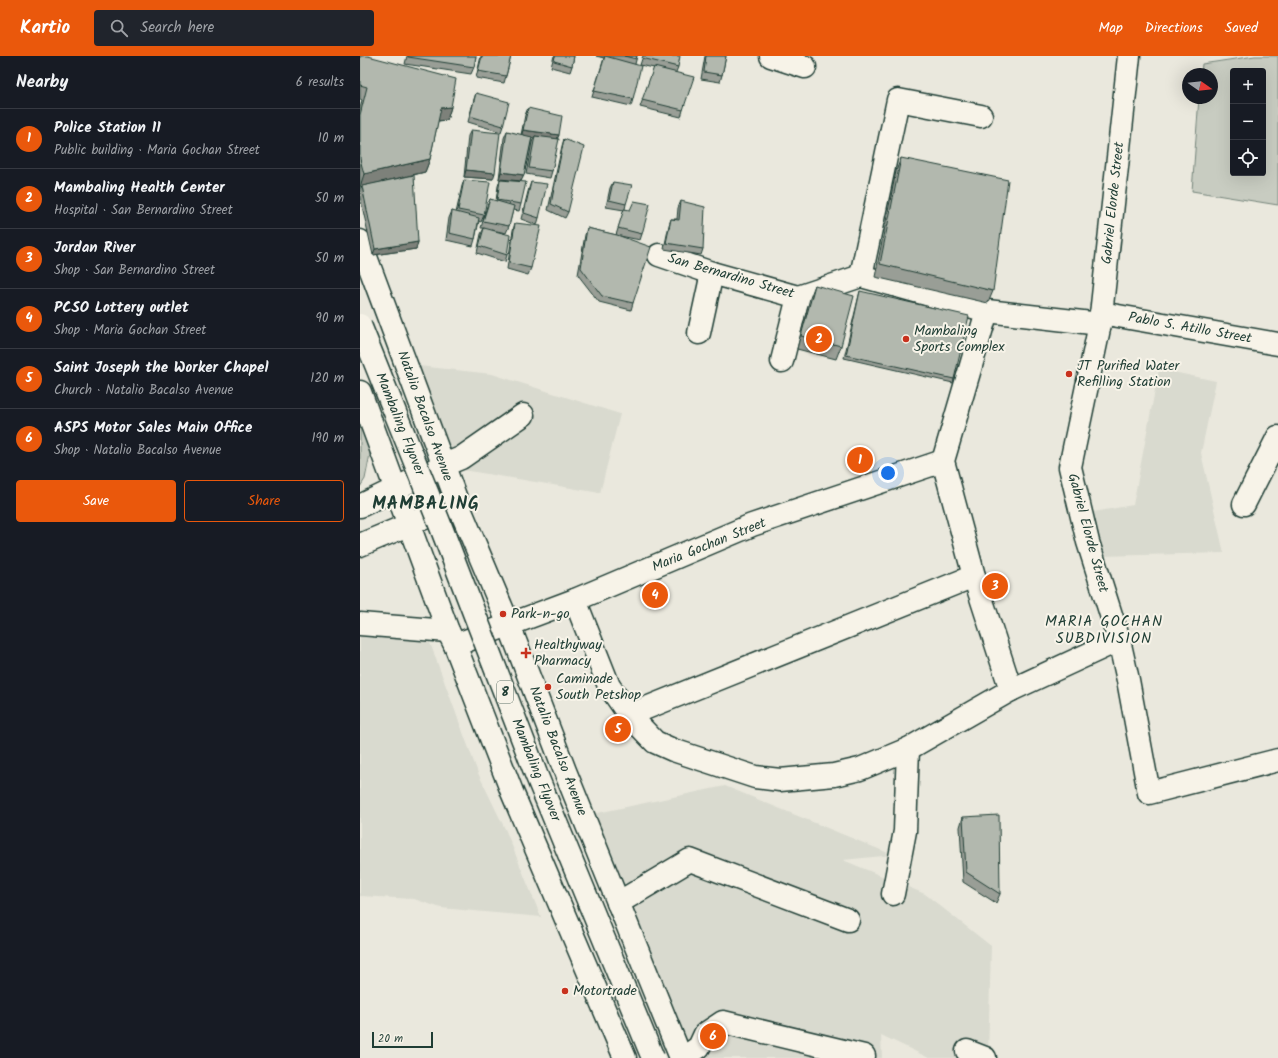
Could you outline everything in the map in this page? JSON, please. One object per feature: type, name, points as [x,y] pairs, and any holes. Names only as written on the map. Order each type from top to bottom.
[{"type":"street","points":[[771,56],[805,67]]},
{"type":"street","name":"Gabriel Elorde Street","points":[[1129,56],[1101,318],[1070,467],[1088,542],[1119,640],[1149,793],[1278,760]]},
{"type":"street","points":[[981,116],[898,100],[861,276],[987,311],[1101,318]]},
{"type":"street","name":"Natalio Bacalso Avenue","points":[[360,241],[458,504],[509,625],[565,772],[682,1058]]},
{"type":"street","name":"San Bernardino Street","points":[[659,255],[712,273],[798,297],[861,276]]},
{"type":"street","points":[[699,333],[712,273]]},
{"type":"street","points":[[782,361],[798,297]]},
{"type":"street","points":[[987,311],[943,461],[974,576],[1011,690]]},
{"type":"street","name":"Pablo S. Atillo Street","points":[[1101,318],[1278,344]]},
{"type":"street","name":"Mambaling Flyover","points":[[360,324],[452,555],[536,774],[653,1058]]},
{"type":"street","points":[[361,399],[385,392],[396,392],[408,398],[423,410]]},
{"type":"street","name":"8","points":[[361,399],[512,792],[626,1058]]},
{"type":"street","points":[[360,506],[461,458],[523,415]]},
{"type":"street","points":[[1244,504],[1278,437]]},
{"type":"street","name":"Maria Gochan Street","points":[[452,638],[509,625],[575,600],[752,525],[943,461]]},
{"type":"street","points":[[360,545],[458,504]]},
{"type":"street","points":[[629,715],[974,576]]},
{"type":"street","points":[[575,600],[609,686],[629,715],[655,742],[673,750],[754,777],[780,780],[834,775],[860,769],[908,749],[1011,690],[1119,640]]},
{"type":"street","points":[[360,624],[452,638]]},
{"type":"street","points":[[893,894],[904,831],[908,749]]},
{"type":"street","points":[[618,904],[690,860],[848,920]]},
{"type":"street","points":[[682,1058],[699,1047],[705,1034],[724,1022],[864,1056]]},
{"type":"shaded area","points":[[1255,56],[1278,56],[1278,205],[1192,191],[1199,104],[1218,104],[1218,68],[1202,68],[1202,64]]},
{"type":"shaded area","points":[[419,366],[492,374],[620,414],[600,493],[458,469]]},
{"type":"shaded area","points":[[1159,369],[1216,381],[1201,453],[1224,553],[1100,556],[1088,513],[1133,505]]},
{"type":"shaded area","points":[[360,414],[372,444],[365,479],[360,487]]},
{"type":"shaded area","points":[[360,615],[422,621],[478,773],[506,831],[541,917],[441,908],[414,899],[360,896]]},
{"type":"shaded area","points":[[725,786],[893,855],[843,860],[925,894],[991,946],[988,1058],[929,1058],[881,1035],[882,1058],[692,1058],[651,950],[593,814]]},
{"type":"building","points":[[360,56],[368,56],[456,79],[451,107],[441,108],[430,159],[364,174],[360,159],[360,115],[367,87],[360,85]]},
{"type":"building","points":[[408,56],[476,56],[474,67]]},
{"type":"building","points":[[482,56],[511,56],[506,76],[478,71]]},
{"type":"building","points":[[555,56],[574,56],[572,66],[554,61]]},
{"type":"building","points":[[605,56],[641,66],[633,99],[594,91]]},
{"type":"building","points":[[624,56],[637,56],[636,59]]},
{"type":"building","points":[[643,56],[680,56],[678,67],[642,58]]},
{"type":"building","points":[[706,56],[726,56],[722,75],[704,72]]},
{"type":"building","points":[[654,67],[694,77],[683,110],[642,100]]},
{"type":"building","points":[[476,93],[509,102],[503,126],[470,116]]},
{"type":"building","points":[[528,108],[562,116],[559,135],[523,130]]},
{"type":"building","points":[[471,130],[500,133],[495,173],[466,170]]},
{"type":"building","points":[[507,131],[532,137],[524,175],[501,172]]},
{"type":"building","points":[[535,136],[559,139],[552,171],[529,168]]},
{"type":"building","points":[[564,139],[584,147],[568,212],[551,204]]},
{"type":"building","points":[[901,158],[1008,180],[993,291],[880,264]]},
{"type":"building","points":[[414,175],[418,242],[375,249],[362,186]]},
{"type":"building","points":[[464,180],[490,182],[484,215],[458,210]]},
{"type":"building","points":[[500,180],[526,182],[521,204],[497,200]]},
{"type":"building","points":[[531,182],[547,184],[539,218],[524,213]]},
{"type":"building","points":[[613,182],[632,185],[626,204],[609,200]]},
{"type":"building","points":[[490,199],[514,206],[509,226],[483,221]]},
{"type":"building","points":[[634,201],[650,204],[642,234],[618,228],[624,209],[630,210]]},
{"type":"building","points":[[681,201],[705,207],[703,249],[666,243],[671,219],[679,220]]},
{"type":"building","points":[[452,211],[479,218],[475,239],[449,233]]},
{"type":"building","points":[[515,223],[541,226],[531,268],[509,263]]},
{"type":"building","points":[[484,228],[510,235],[507,255],[479,246]]},
{"type":"building","points":[[587,228],[617,235],[651,247],[633,303],[602,296],[581,268]]},
{"type":"building","points":[[815,285],[854,296],[841,346],[801,336]]},
{"type":"building","name":"Mambaling Sports Complex","points":[[860,291],[969,316],[954,379],[846,355]]},
{"type":"building","points":[[999,815],[1000,894],[966,872],[963,817]]},
{"type":"place","name":"Mambaling Health Center","points":[[819,339]]},
{"type":"place","name":"Mambaling Sports Complex","points":[[906,339]]},
{"type":"place","name":"JT Purified Water Refilling Station","points":[[1069,374]]},
{"type":"place","name":"Police Station 11","points":[[860,460]]},
{"type":"place","name":"Jordan River","points":[[995,586]]},
{"type":"place","name":"PCSO Lottery outlet","points":[[655,595]]},
{"type":"place","name":"Park-n-go","points":[[503,614]]},
{"type":"place","name":"Healthyway Pharmacy","points":[[526,653]]},
{"type":"place","name":"Caminade South Petshop","points":[[548,687]]},
{"type":"place","name":"Saint Joseph the Worker Chapel","points":[[618,729]]},
{"type":"place","name":"Motortrade","points":[[565,991]]},
{"type":"place","name":"ASPS Motor Sales Main Office","points":[[713,1036]]},
{"type":"district","name":"MAMBALING","points":[[426,504]]},
{"type":"district","name":"MARIA GOCHAN SUBDIVISION","points":[[1104,630]]}]
